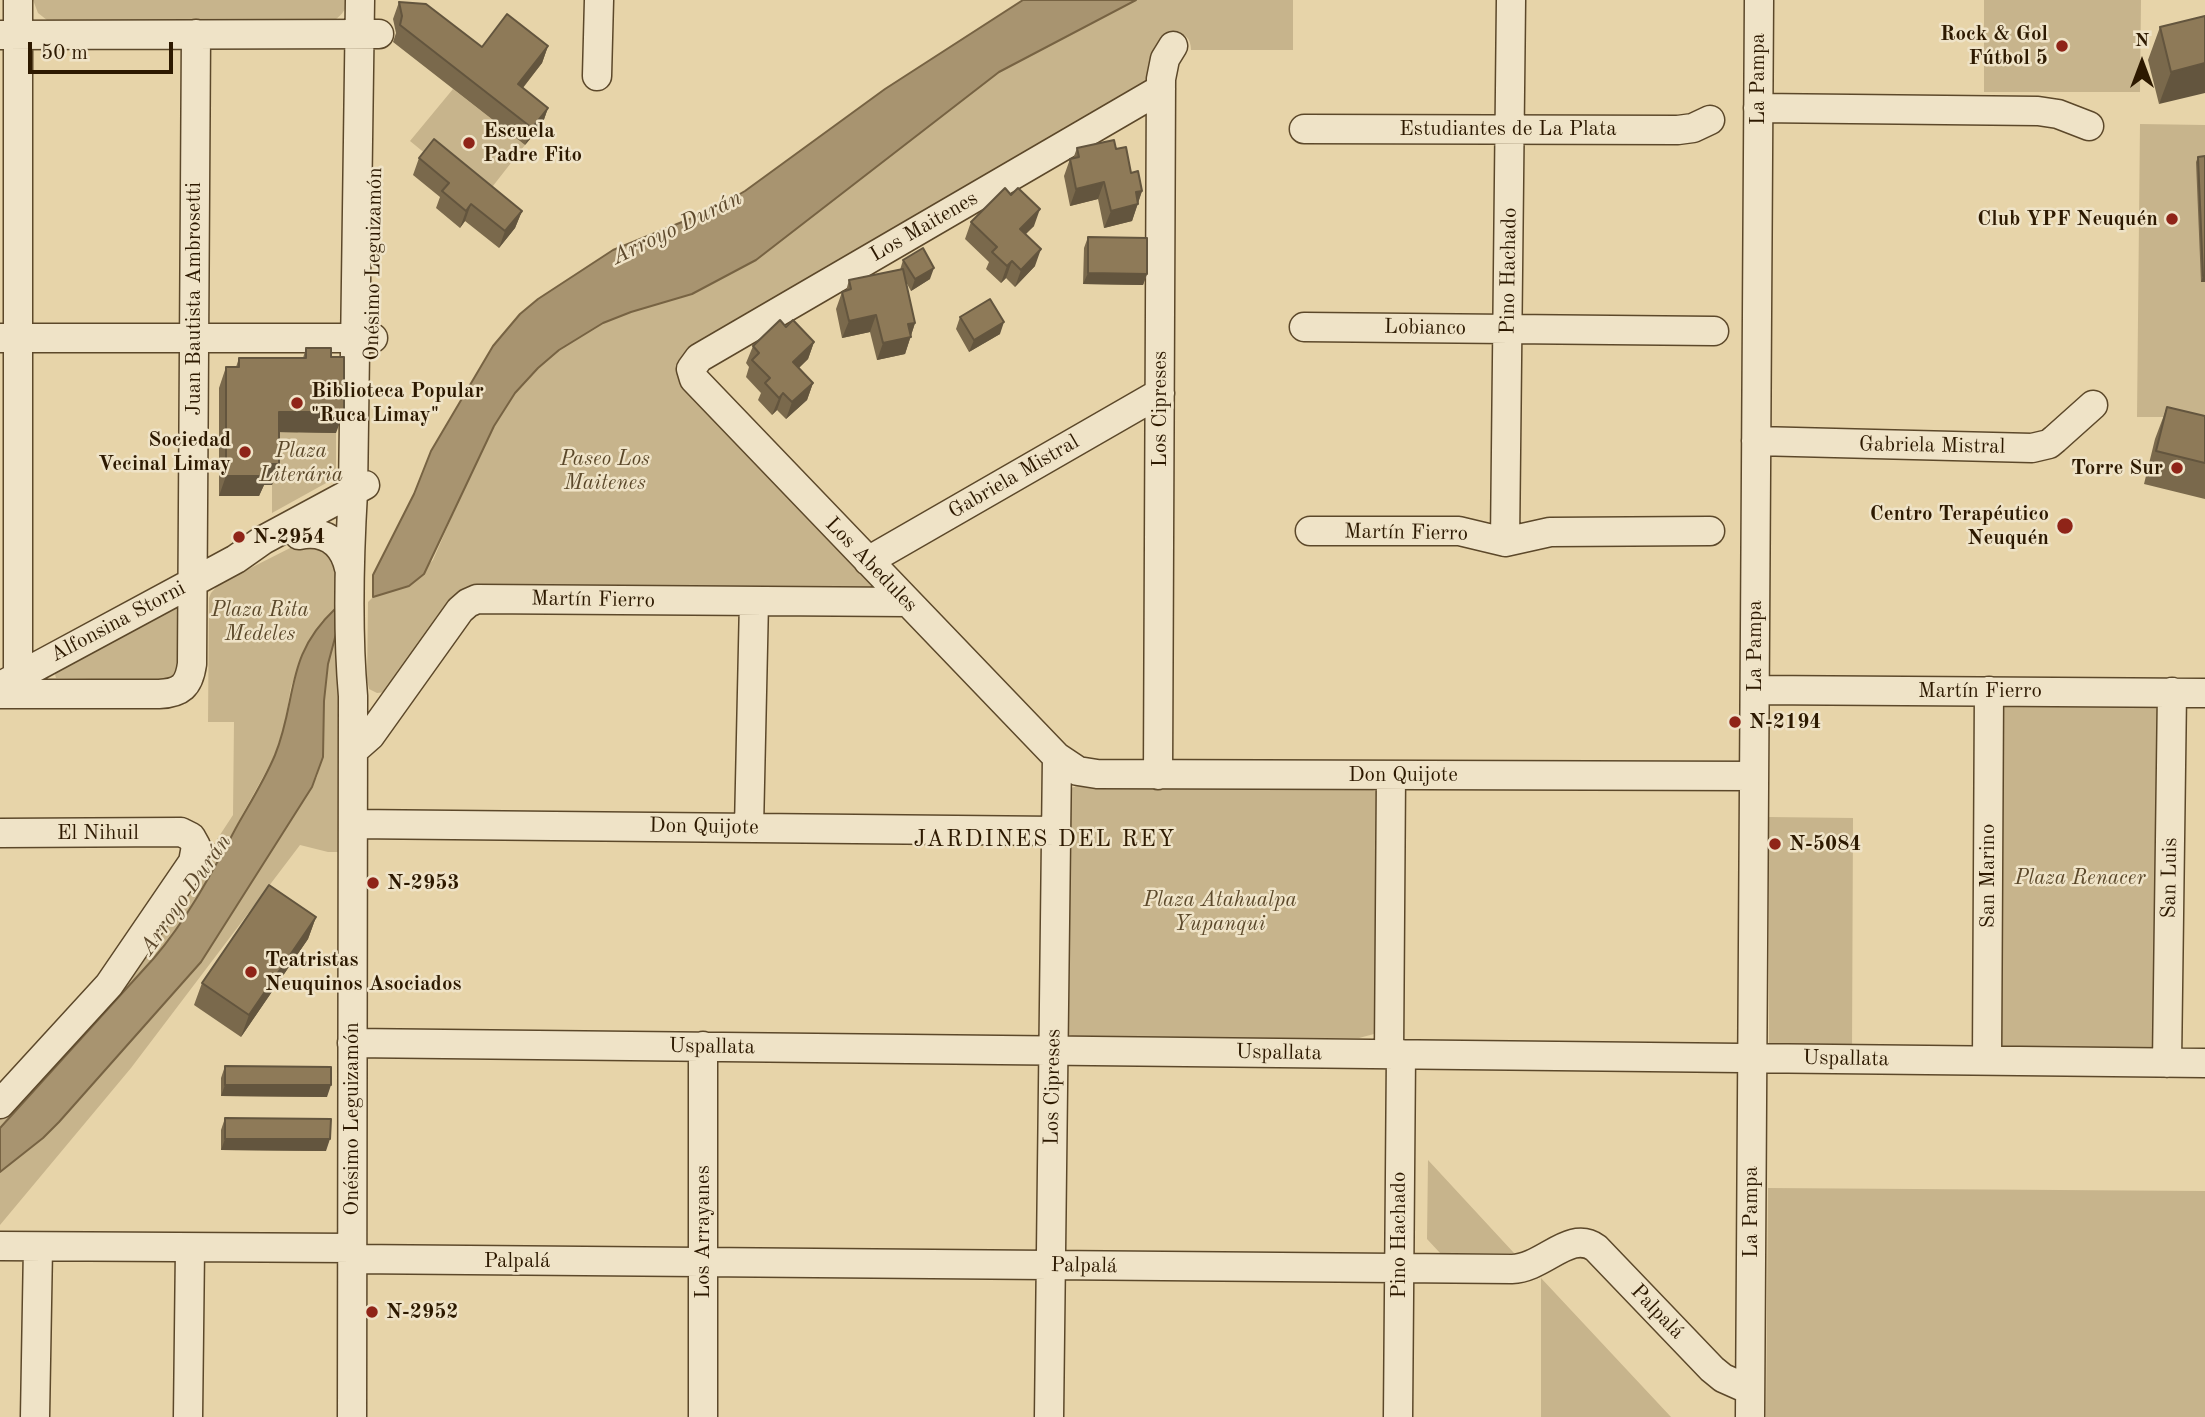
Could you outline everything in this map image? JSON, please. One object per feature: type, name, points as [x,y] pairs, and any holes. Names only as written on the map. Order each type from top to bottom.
[{"type":"street","points":[[9,688],[9,34],[18,0]]},
{"type":"street","name":"Onésimo Leguizamón","points":[[353,696],[359,654],[369,34],[360,0]]},
{"type":"street","name":"Onésimo Leguizamón","points":[[369,34],[380,0]]},
{"type":"street","points":[[597,76],[599,0]]},
{"type":"street","name":"Pino Hachado","points":[[1506,542],[1511,0]]},
{"type":"street","name":"La Pampa","points":[[1750,1403],[1759,0]]},
{"type":"street","points":[[9,34],[369,34]]},
{"type":"street","name":"Juan Bautista Ambrosetti","points":[[184,688],[192,664],[196,34]]},
{"type":"street","name":"Los Cipreses","points":[[1157,775],[1161,89],[1163,65],[1173,46]]},
{"type":"street","name":"Los Maitenes","points":[[691,369],[699,358],[1161,89]]},
{"type":"street","points":[[1758,108],[2038,111],[2058,114],[2089,126]]},
{"type":"street","name":"Estudiantes de La Plata","points":[[1304,129],[1678,130],[1693,128],[1710,120]]},
{"type":"street","name":"Lobianco","points":[[1304,327],[1714,331]]},
{"type":"street","points":[[9,338],[364,338]]},
{"type":"street","name":"Los Abedules","points":[[691,369],[697,383],[1057,757]]},
{"type":"street","name":"Gabriela Mistral","points":[[868,561],[1160,393]]},
{"type":"street","name":"Gabriela Mistral","points":[[1756,441],[2032,448],[2049,444],[2093,405]]},
{"type":"street","name":"Onésimo Leguizamón","points":[[352,1417],[353,696],[348,634],[349,568],[361,495]]},
{"type":"street","name":"Alfonsina Storni","points":[[236,559],[272,548],[299,535],[361,495]]},
{"type":"street","name":"Alfonsina Storni","points":[[9,688],[236,559],[263,540],[361,495]]},
{"type":"street","name":"Martín Fierro","points":[[1310,531],[1459,531],[1506,542],[1550,532],[1710,531]]},
{"type":"street","points":[[299,535],[315,533],[328,537],[343,552],[349,568]]},
{"type":"street","name":"Martín Fierro","points":[[353,751],[370,736],[460,610],[472,600],[908,602]]},
{"type":"street","points":[[749,828],[754,601]]},
{"type":"street","name":"Alfonsina Storni","points":[[9,688],[159,694],[184,688]]},
{"type":"street","name":"Martín Fierro","points":[[1755,690],[2205,693]]},
{"type":"street","name":"San Marino","points":[[1987,1060],[1989,691]]},
{"type":"street","name":"San Luis","points":[[2167,1063],[2172,692]]},
{"type":"street","name":"Los Cipreses","points":[[1049,1417],[1057,757]]},
{"type":"street","name":"Don Quijote","points":[[1057,757],[1070,767],[1087,774],[1754,776]]},
{"type":"street","name":"Pino Hachado","points":[[1391,775],[1399,1269],[1398,1417]]},
{"type":"street","name":"Don Quijote","points":[[353,824],[1056,831]]},
{"type":"street","name":"El Nihuil","points":[[0,833],[181,832],[195,840],[196,852],[125,964],[90,1007],[1,1102]]},
{"type":"street","name":"Uspallata","points":[[352,1043],[2205,1063]]},
{"type":"street","name":"Los Arrayanes","points":[[703,1046],[703,1417]]},
{"type":"street","name":"Palpalá","points":[[0,1246],[190,1248],[703,1262],[1519,1269],[1538,1263],[1580,1241],[1596,1248],[1712,1369],[1750,1403]]},
{"type":"street","points":[[35,1417],[38,1247]]},
{"type":"street","points":[[188,1417],[190,1248]]},
{"type":"green space","points":[[33,0],[348,0],[342,13],[330,23],[52,24],[38,13]]},
{"type":"green space","name":"Paseo Los Maitenes","points":[[1136,0],[1293,0],[1293,50],[1191,50],[1189,40],[1183,34],[1164,34],[1155,46],[1144,85],[682,357],[678,367],[874,584],[873,589],[497,586],[387,692],[377,693],[369,689],[368,602],[373,597],[409,586],[433,560],[494,426],[515,393],[538,367],[559,350],[603,323],[692,294],[756,260],[999,72]]},
{"type":"green space","name":"Rock & Gol Fútbol 5","points":[[1984,0],[2141,0],[2140,92],[1984,92]]},
{"type":"green space","points":[[453,89],[525,145],[482,200],[410,141]]},
{"type":"green space","name":"Club YPF Neuquén","points":[[2140,124],[2205,125],[2205,417],[2137,417]]},
{"type":"green space","name":"Plaza Literária","points":[[272,419],[299,433],[336,433],[336,468],[328,482],[272,513]]},
{"type":"green space","name":"Plaza Rita Medeles","points":[[298,544],[336,551],[340,605],[322,621],[304,650],[291,687],[285,722],[275,755],[189,912],[154,958],[0,1128],[0,1114],[140,957],[233,815],[234,722],[208,722],[209,598],[219,584]]},
{"type":"green space","name":"Plaza Rita Medeles","points":[[173,606],[179,609],[181,664],[177,677],[163,681],[56,678],[54,671]]},
{"type":"green space","points":[[340,630],[338,852],[300,845],[131,1068],[0,1225],[0,1172],[43,1138],[317,777],[328,658]]},
{"type":"green space","name":"Plaza Renacer","points":[[2003,705],[2159,705],[2157,1050],[2001,1051],[1999,716]]},
{"type":"green space","name":"Plaza Atahualpa Yupanqui","points":[[1363,787],[1376,791],[1377,1030],[1374,1034],[1359,1038],[1079,1038],[1066,1034],[1070,788]]},
{"type":"green space","points":[[1769,817],[1853,818],[1852,1052],[1771,1047],[1769,1044]]},
{"type":"green space","points":[[1428,1160],[1514,1253],[1440,1253],[1427,1239]]},
{"type":"green space","points":[[1768,1188],[2205,1191],[2205,1417],[1766,1417]]},
{"type":"green space","points":[[1541,1278],[1671,1417],[1541,1417]]},
{"type":"water","name":"Arroyo Durán","points":[[1023,0],[1136,0],[999,72],[756,260],[692,294],[603,323],[559,350],[515,393],[494,426],[424,574],[409,586],[373,597],[373,575],[414,494],[431,451],[493,346],[520,314],[538,299],[613,250],[714,209],[745,191],[885,89]]},
{"type":"water","points":[[335,609],[336,634],[328,664],[324,701],[323,757],[312,787],[201,962],[59,1122],[0,1172],[0,1128],[154,958],[199,894],[275,755],[294,679],[307,644]]},
{"type":"building","points":[[399,2],[426,4],[482,47],[507,14],[548,46],[518,84],[548,108],[532,128],[400,25],[402,16]]},
{"type":"building","points":[[2205,16],[2205,63],[2171,72],[2160,27]]},
{"type":"building","points":[[434,139],[522,211],[505,231],[471,204],[466,211],[442,191],[449,183],[419,158]]},
{"type":"building","points":[[1114,140],[1116,149],[1126,147],[1131,173],[1138,171],[1142,191],[1136,192],[1138,204],[1111,211],[1104,182],[1076,189],[1070,159],[1079,157],[1077,148]]},
{"type":"building","points":[[2205,156],[2205,276],[2203,276],[2198,157]]},
{"type":"building","points":[[1005,188],[1011,195],[1018,188],[1040,209],[1020,229],[1041,249],[1021,270],[1012,261],[1007,266],[992,252],[997,247],[971,222]]},
{"type":"building","points":[[1088,237],[1147,238],[1147,274],[1088,273]]},
{"type":"building","points":[[923,248],[934,268],[915,279],[903,260]]},
{"type":"building","points":[[903,269],[915,323],[908,324],[911,337],[883,343],[876,315],[849,321],[842,292],[851,289],[849,280]]},
{"type":"building","points":[[990,299],[1004,322],[974,340],[960,317]]},
{"type":"building","points":[[780,320],[786,327],[793,320],[814,342],[793,362],[813,383],[792,402],[783,393],[779,398],[765,383],[770,378],[752,360],[759,353],[753,346]]},
{"type":"building","points":[[306,348],[331,348],[331,357],[344,357],[344,412],[279,412],[279,464],[267,464],[267,476],[226,476],[226,367],[239,367],[239,358],[306,358]]},
{"type":"building","points":[[2167,407],[2205,416],[2205,463],[2156,451]]},
{"type":"building","name":"Teatristas Neuquinos Asociados","points":[[269,885],[316,917],[249,1015],[202,983]]},
{"type":"building","points":[[225,1066],[331,1067],[331,1085],[225,1085]]},
{"type":"building","points":[[225,1118],[331,1119],[330,1139],[225,1139]]},
{"type":"place","name":"Rock & Gol Fútbol 5","points":[[2062,46]]},
{"type":"place","name":"Escuela Padre Fito","points":[[469,143]]},
{"type":"place","name":"Club YPF Neuquén","points":[[2172,219]]},
{"type":"place","name":"Biblioteca Popular \"Ruca Limay\"","points":[[297,403]]},
{"type":"place","name":"Sociedad Vecinal Limay","points":[[245,452]]},
{"type":"place","name":"Torre Sur","points":[[2177,468]]},
{"type":"place","name":"Centro Terapéutico Neuquén","points":[[2065,526]]},
{"type":"place","name":"N-2954","points":[[239,537]]},
{"type":"place","name":"N-2194","points":[[1735,722]]},
{"type":"place","name":"N-5084","points":[[1775,844]]},
{"type":"place","name":"N-2953","points":[[373,883]]},
{"type":"place","name":"Teatristas Neuquinos Asociados","points":[[251,972]]},
{"type":"place","name":"N-2952","points":[[372,1312]]},
{"type":"district","name":"JARDINES DEL REY","points":[[1045,840]]}]
